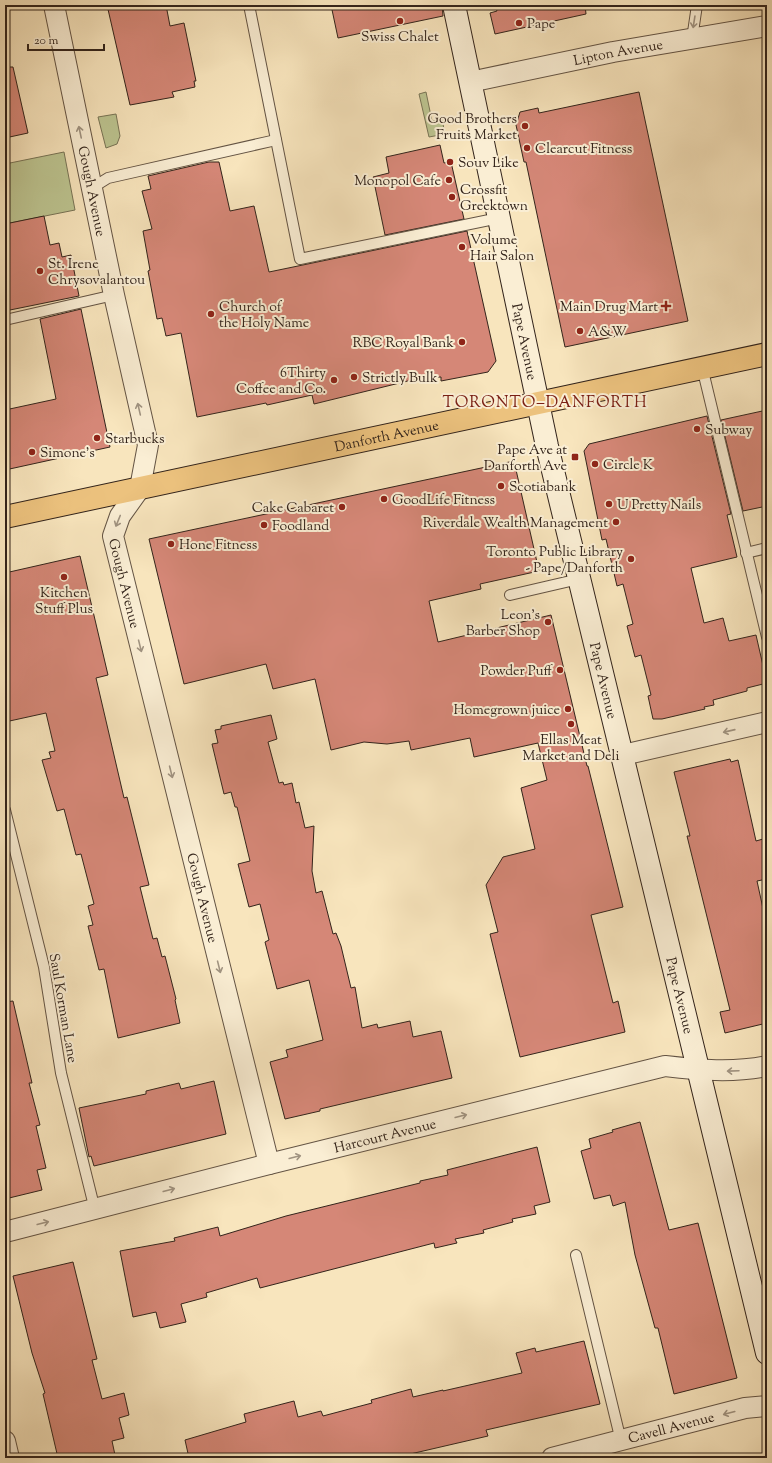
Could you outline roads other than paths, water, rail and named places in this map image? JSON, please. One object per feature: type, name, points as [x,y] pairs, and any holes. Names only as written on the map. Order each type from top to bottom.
[{"type":"main road","name":"Pape Avenue","points":[[454,5],[547,446],[767,1353]]},
{"type":"main road","name":"Danforth Avenue","points":[[5,517],[767,354]]},
{"type":"street","name":"Gough Avenue","points":[[54,5],[114,295],[148,445],[140,488],[120,516],[113,536],[268,1164]]},
{"type":"street","name":"Lipton Avenue","points":[[470,82],[613,52],[767,26]]},
{"type":"street","points":[[623,755],[767,722]]},
{"type":"street","name":"Harcourt Avenue","points":[[5,1232],[95,1210],[268,1164],[665,1066],[699,1070],[736,1071],[767,1066]]},
{"type":"street","name":"Cavell Avenue","points":[[552,1458],[745,1408],[767,1406]]},
{"type":"street","points":[[5,1441],[9,1458]]},
{"type":"lane","points":[[249,5],[300,259],[499,218]]},
{"type":"lane","points":[[692,39],[697,5]]},
{"type":"lane","points":[[92,188],[108,178],[276,140]]},
{"type":"lane","points":[[5,320],[114,295]]},
{"type":"lane","points":[[702,368],[767,637]]},
{"type":"lane","points":[[746,553],[767,548]]},
{"type":"lane","points":[[510,595],[580,579]]},
{"type":"lane","name":"Saul Korman Lane","points":[[5,810],[44,967],[61,1073],[95,1210]]},
{"type":"lane","points":[[576,1255],[621,1440]]},
{"type":"place","name":"Swiss Chalet","points":[[400,21]]},
{"type":"place","name":"Pape","points":[[519,23]]},
{"type":"place","name":"Good Brothers Fruits Market","points":[[525,126]]},
{"type":"place","name":"Clearcut Fitness","points":[[527,148]]},
{"type":"place","name":"Souv Like","points":[[450,162]]},
{"type":"place","name":"Monopol Cafe","points":[[449,180]]},
{"type":"place","name":"Crossfit Greektown","points":[[452,197]]},
{"type":"place","name":"Volume Hair Salon","points":[[462,247]]},
{"type":"place","name":"St. Irene Chrysovalantou","points":[[40,271]]},
{"type":"place","name":"Main Drug Mart","points":[[666,306]]},
{"type":"place","name":"Church of the Holy Name","points":[[211,314]]},
{"type":"place","name":"A&W","points":[[580,331]]},
{"type":"place","name":"RBC Royal Bank","points":[[462,342]]},
{"type":"place","name":"Strictly Bulk","points":[[354,377]]},
{"type":"place","name":"6Thirty Coffee and Co.","points":[[334,380]]},
{"type":"place","name":"Subway","points":[[697,429]]},
{"type":"place","name":"Starbucks","points":[[97,438]]},
{"type":"place","name":"Simone's","points":[[32,452]]},
{"type":"place","name":"Pape Ave at Danforth Ave","points":[[575,457]]},
{"type":"place","name":"Circle K","points":[[595,464]]},
{"type":"place","name":"Scotiabank","points":[[501,486]]},
{"type":"place","name":"GoodLife Fitness","points":[[384,499]]},
{"type":"place","name":"U Pretty Nails","points":[[609,504]]},
{"type":"place","name":"Cake Cabaret","points":[[342,507]]},
{"type":"place","name":"Riverdale Wealth Management","points":[[616,522]]},
{"type":"place","name":"Foodland","points":[[264,525]]},
{"type":"place","name":"Hone Fitness","points":[[171,544]]},
{"type":"place","name":"Toronto Public Library - Pape/Danforth","points":[[631,559]]},
{"type":"place","name":"Kitchen Stuff Plus","points":[[64,577]]},
{"type":"place","name":"Leon’s Barber Shop","points":[[548,622]]},
{"type":"place","name":"Powder Puff","points":[[560,670]]},
{"type":"place","name":"Homegrown juice","points":[[568,709]]},
{"type":"place","name":"Ellas Meat Market and Deli","points":[[571,724]]},
{"type":"district","name":"TORONTO–DANFORTH","points":[[545,401]]}]
